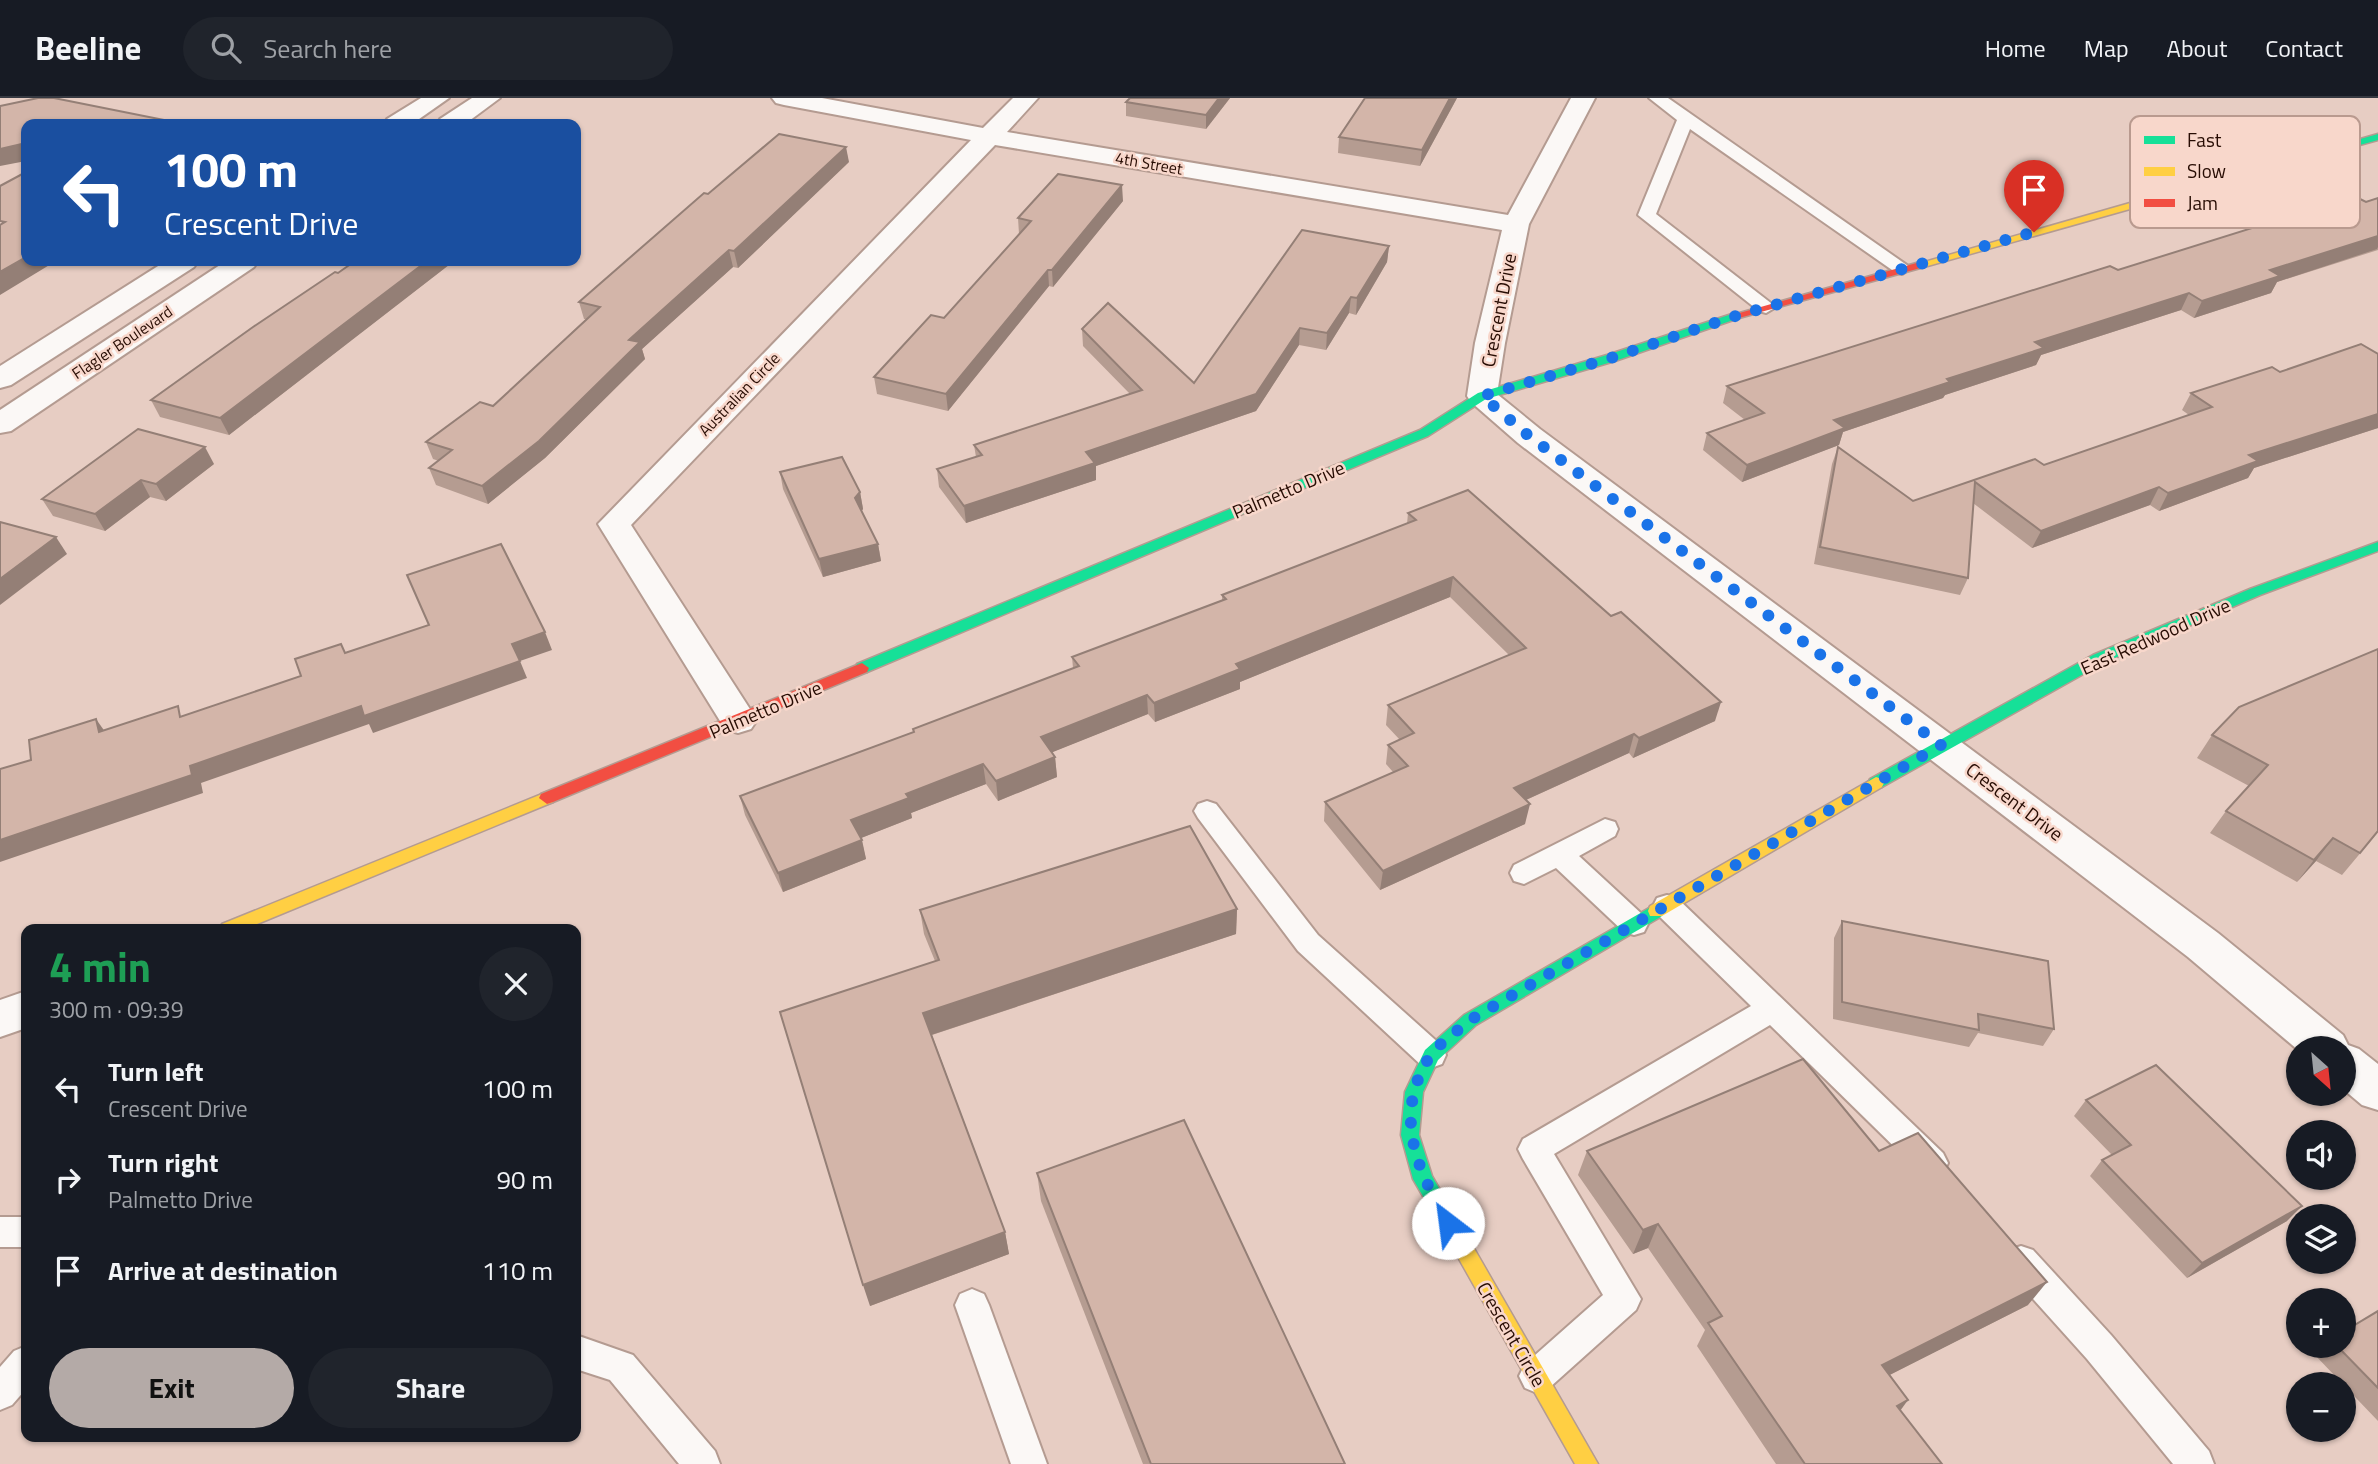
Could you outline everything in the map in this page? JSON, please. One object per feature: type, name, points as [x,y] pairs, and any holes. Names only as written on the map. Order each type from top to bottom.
[{"type":"street","points":[[404,119],[436,98]]},
{"type":"street","points":[[456,119],[488,98]]},
{"type":"street","name":"4th Street","points":[[784,98],[988,136],[1516,224]]},
{"type":"street","name":"Australian Circle","points":[[738,720],[614,524],[1026,98]]},
{"type":"street","name":"Crescent Drive","points":[[1583,98],[1516,224],[1490,343],[1482,396],[1529,436],[2203,945],[2313,1036]]},
{"type":"street","name":"Palmetto Drive","points":[[2360,142],[2378,137]]},
{"type":"street","name":"Palmetto Drive","points":[[240,924],[738,720],[1423,433],[1482,396],[1766,307],[2130,205]]},
{"type":"street","name":"Flagler Boulevard","points":[[0,379],[176,266]]},
{"type":"street","name":"Flagler Boulevard","points":[[7,413],[236,266]]},
{"type":"street","name":"East Redwood Drive","points":[[1941,745],[2098,659],[2255,592],[2378,546]]},
{"type":"street","name":"Crescent Circle","points":[[1587,1464],[1423,1179],[1410,1135],[1414,1092],[1431,1055],[1470,1020],[1941,745]]},
{"type":"street","points":[[0,1019],[21,1011]]},
{"type":"street","points":[[2356,1073],[2378,1091]]},
{"type":"lane","points":[[1657,98],[1902,268]]},
{"type":"lane","points":[[1686,118],[1647,215],[1766,307]]},
{"type":"lane","points":[[1207,811],[1308,943],[1431,1055]]},
{"type":"lane","points":[[1524,873],[1605,829]]},
{"type":"lane","points":[[1559,854],[1634,924]]},
{"type":"lane","points":[[1667,906],[1950,1182]]},
{"type":"lane","points":[[1537,1376],[1624,1299],[1534,1149],[1772,1009]]},
{"type":"lane","points":[[0,1232],[21,1232]]},
{"type":"lane","points":[[1997,1234],[2099,1347],[2196,1464]]},
{"type":"lane","points":[[972,1304],[1029,1464]]},
{"type":"lane","points":[[581,1354],[621,1367],[702,1464]]},
{"type":"lane","points":[[0,1393],[21,1369]]},
{"type":"building","points":[[38,98],[54,98],[159,119],[21,119],[21,144],[0,149],[0,106]]},
{"type":"building","points":[[1130,98],[1219,98],[1206,115],[1126,102]]},
{"type":"building","points":[[1365,98],[1450,98],[1422,150],[1339,137]]},
{"type":"building","points":[[779,134],[846,147],[734,251],[729,250],[629,340],[640,342],[539,441],[482,486],[429,468],[452,450],[426,442],[480,402],[493,406],[600,307],[579,302],[704,193],[708,194]]},
{"type":"building","points":[[1058,174],[1122,185],[946,394],[874,377],[931,315],[944,318],[1031,221],[1018,218]]},
{"type":"building","points":[[21,175],[21,260],[0,272],[0,225],[5,222],[0,221],[0,186]]},
{"type":"building","points":[[2378,198],[2378,236],[2270,270],[2280,276],[2202,301],[2189,293],[2035,342],[2044,348],[1947,379],[1950,382],[1834,420],[1845,428],[1747,465],[1707,433],[1764,413],[1727,386],[2110,266],[2118,270],[2252,228],[2360,228],[2360,199],[2366,202]]},
{"type":"building","points":[[1302,230],[1389,246],[1357,298],[1351,297],[1327,333],[1300,328],[1256,394],[1086,452],[1095,463],[964,506],[937,469],[982,455],[974,445],[1142,390],[1082,329],[1108,303],[1194,383]]},
{"type":"building","points":[[348,266],[420,266],[220,418],[151,400],[253,327],[335,272],[338,273]]},
{"type":"building","points":[[2361,344],[2378,354],[2378,414],[2249,455],[2258,461],[2168,493],[2159,487],[2041,531],[1975,482],[1968,578],[1820,547],[1838,447],[1913,501],[2035,459],[2044,465],[2212,407],[2191,393],[2272,367],[2280,372]]},
{"type":"building","points":[[138,429],[205,447],[156,484],[141,480],[95,514],[42,499]]},
{"type":"building","points":[[842,457],[860,492],[855,498],[878,544],[819,559],[780,472]]},
{"type":"building","points":[[1468,490],[1611,616],[1621,612],[1721,702],[1639,738],[1634,734],[1514,788],[1530,804],[1383,871],[1325,802],[1408,766],[1388,745],[1414,733],[1388,705],[1526,648],[1453,577],[1236,664],[1240,669],[1154,703],[1147,695],[1041,737],[1055,757],[996,781],[983,764],[906,794],[909,798],[851,820],[862,840],[778,873],[740,796],[914,732],[913,729],[1079,666],[1072,657],[1226,599],[1222,595],[1416,520],[1408,513]]},
{"type":"building","points":[[0,522],[56,537],[0,579]]},
{"type":"building","points":[[501,544],[545,632],[512,644],[520,661],[364,716],[361,706],[190,766],[192,775],[0,840],[0,769],[31,760],[29,740],[96,719],[99,732],[178,706],[180,717],[301,676],[295,659],[341,644],[345,653],[429,625],[407,575]]},
{"type":"building","points":[[2378,649],[2378,831],[2360,853],[2333,838],[2314,860],[2226,811],[2268,765],[2212,735],[2239,707]]},
{"type":"building","points":[[1190,826],[1237,909],[923,1013],[1005,1232],[863,1285],[780,1012],[939,960],[920,910]]},
{"type":"building","points":[[1842,921],[2048,961],[2054,1029],[1978,1014],[1979,1030],[1842,1002]]},
{"type":"building","points":[[1803,1059],[1879,1151],[1918,1133],[2047,1282],[1882,1365],[1908,1400],[1897,1406],[1942,1464],[1805,1464],[1708,1323],[1722,1316],[1658,1224],[1643,1230],[1587,1151]]},
{"type":"building","points":[[2156,1065],[2300,1204],[2286,1204],[2286,1215],[2202,1263],[2102,1160],[2131,1145],[2086,1100]]},
{"type":"building","points":[[1184,1120],[1345,1464],[1151,1464],[1037,1173]]},
{"type":"building","points":[[2378,1311],[2378,1388],[2349,1358],[2356,1358],[2356,1324]]},
{"type":"traffic: fast","points":[[2360,142],[2378,137]]},
{"type":"traffic: fast","points":[[862,668],[1424,433],[1482,396],[1611,358],[1735,316]]},
{"type":"traffic: fast","points":[[1876,783],[2098,659],[2255,592],[2378,546]]},
{"type":"traffic: fast","points":[[1453,1230],[1423,1179],[1410,1135],[1414,1092],[1431,1055],[1470,1020],[1656,911]]},
{"type":"traffic: slow","points":[[1920,265],[2130,206]]},
{"type":"traffic: slow","points":[[1656,911],[1876,783]]},
{"type":"traffic: slow","points":[[240,924],[547,798]]},
{"type":"traffic: slow","points":[[1453,1230],[1587,1464]]},
{"type":"traffic: jam","points":[[1735,316],[1920,265]]},
{"type":"traffic: jam","points":[[547,798],[862,668]]},
{"type":"route","points":[[1448,1223],[1423,1179],[1410,1135],[1414,1092],[1431,1055],[1470,1020],[1941,745],[1529,436],[1482,396],[1611,358],[1732,317],[2034,232]]}]
